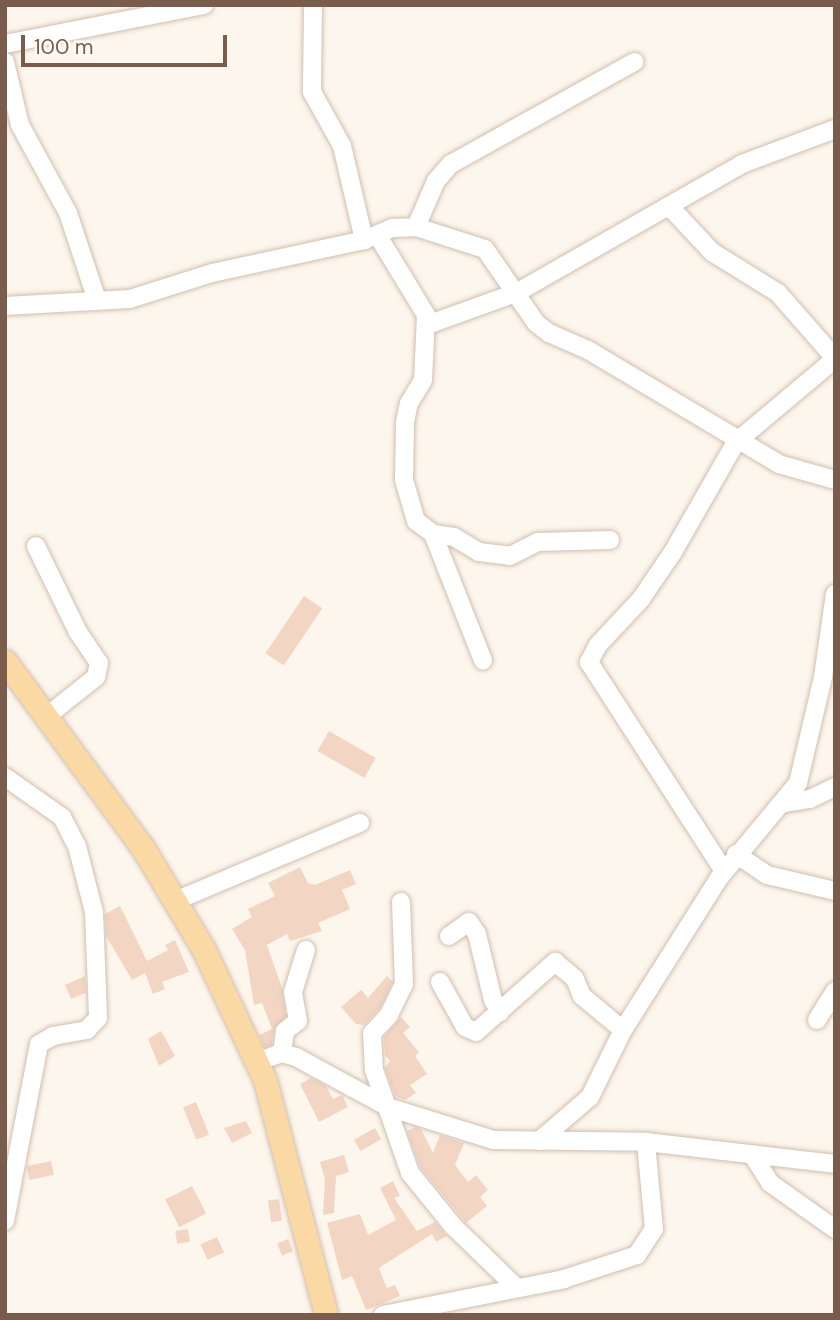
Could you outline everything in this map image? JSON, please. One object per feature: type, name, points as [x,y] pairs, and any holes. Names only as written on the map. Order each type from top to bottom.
[{"type":"main road","points":[[5,661],[144,848],[204,950],[257,1062],[278,1121],[326,1315]]},
{"type":"street","points":[[5,44],[204,5]]},
{"type":"street","points":[[313,5],[312,92],[342,146],[371,238],[423,306],[427,326],[422,340],[423,380],[409,402],[403,458],[416,522],[433,534],[454,537],[478,552],[510,555],[538,542],[610,540]]},
{"type":"street","points":[[5,62],[20,125],[68,213],[97,300]]},
{"type":"street","points":[[416,227],[436,181],[451,164],[634,62]]},
{"type":"street","points":[[427,326],[516,293],[742,164],[835,129]]},
{"type":"street","points":[[669,206],[712,252],[778,293],[835,359],[736,442],[673,552],[641,599],[598,645],[589,662],[724,871]]},
{"type":"street","points":[[5,306],[130,299],[212,273],[371,238],[392,228],[416,227],[485,249],[536,323],[549,332],[588,350],[736,442],[793,471],[835,480]]},
{"type":"street","points":[[433,534],[483,660]]},
{"type":"street","points":[[36,545],[65,610],[99,663],[96,677],[47,716]]},
{"type":"street","points":[[539,1141],[586,1103],[622,1030],[724,871],[736,854],[784,803],[798,783],[829,673],[834,603]]},
{"type":"street","points":[[5,777],[62,817],[77,846],[94,912],[98,1018],[87,1030],[53,1036],[39,1044],[5,1221]]},
{"type":"street","points":[[784,803],[810,799],[835,787]]},
{"type":"street","points":[[175,901],[360,823]]},
{"type":"street","points":[[736,854],[767,875],[835,891]]},
{"type":"street","points":[[401,901],[406,953],[402,994],[369,1042],[399,1149],[417,1183],[514,1286]]},
{"type":"street","points":[[449,936],[469,922],[477,934],[492,1000],[500,1012]]},
{"type":"street","points":[[282,1053],[285,1031],[298,1021],[293,992],[306,950]]},
{"type":"street","points":[[440,982],[470,1032],[476,1032],[555,962],[575,979],[582,996],[622,1030]]},
{"type":"street","points":[[817,1020],[835,991]]},
{"type":"street","points":[[257,1062],[282,1053],[388,1107],[493,1140],[646,1142],[835,1164]]},
{"type":"street","points":[[383,1315],[514,1286],[564,1279],[637,1255],[654,1229],[646,1142]]},
{"type":"street","points":[[752,1154],[770,1183],[835,1228]]},
{"type":"building","points":[[304,596],[322,608],[284,666],[265,653]]},
{"type":"building","points":[[329,731],[376,758],[364,778],[318,751]]},
{"type":"building","points":[[300,867],[308,883],[315,885],[350,870],[356,884],[342,890],[350,909],[318,923],[322,931],[290,941],[287,934],[267,945],[282,988],[286,1016],[274,1029],[272,1045],[265,1047],[259,1035],[272,1029],[262,1003],[254,1005],[245,950],[232,929],[252,917],[248,909],[275,896],[268,883]]},
{"type":"building","points":[[120,906],[147,961],[168,950],[165,945],[175,940],[189,972],[162,982],[165,989],[153,994],[145,973],[132,980],[106,936],[105,914]]},
{"type":"building","points":[[85,976],[86,993],[71,999],[65,985]]},
{"type":"building","points":[[387,976],[393,982],[380,1008],[364,1025],[356,1024],[341,1007],[361,990],[368,998]]},
{"type":"building","points":[[401,1017],[410,1027],[403,1033],[419,1052],[415,1056],[427,1074],[410,1085],[416,1093],[405,1100],[395,1096],[385,1068],[390,1061],[385,1055],[384,1037]]},
{"type":"building","points":[[161,1031],[175,1056],[159,1066],[148,1039]]},
{"type":"building","points":[[311,1078],[326,1086],[333,1099],[342,1095],[348,1107],[319,1122],[300,1084]]},
{"type":"building","points":[[196,1102],[209,1134],[196,1140],[183,1107]]},
{"type":"building","points":[[246,1121],[252,1133],[232,1143],[224,1128]]},
{"type":"building","points":[[415,1127],[421,1129],[433,1153],[440,1135],[464,1143],[455,1165],[468,1182],[476,1175],[488,1190],[480,1197],[487,1206],[466,1223],[420,1167],[407,1131]]},
{"type":"building","points":[[375,1128],[381,1139],[360,1151],[354,1140]]},
{"type":"building","points":[[344,1155],[349,1172],[336,1176],[334,1213],[323,1215],[325,1179],[320,1162]]},
{"type":"building","points":[[51,1161],[54,1175],[29,1180],[27,1166]]},
{"type":"building","points":[[393,1181],[400,1196],[394,1198],[417,1231],[435,1222],[447,1236],[436,1242],[432,1234],[379,1268],[387,1288],[395,1285],[400,1296],[366,1310],[352,1276],[342,1280],[327,1223],[360,1214],[368,1235],[396,1220],[380,1188]]},
{"type":"building","points":[[192,1186],[206,1214],[179,1227],[165,1200]]},
{"type":"building","points":[[279,1199],[282,1221],[271,1222],[268,1201]]},
{"type":"building","points":[[188,1229],[190,1242],[177,1244],[175,1231]]},
{"type":"building","points":[[217,1237],[224,1253],[207,1260],[201,1244]]},
{"type":"building","points":[[288,1239],[293,1251],[282,1256],[277,1244]]}]
